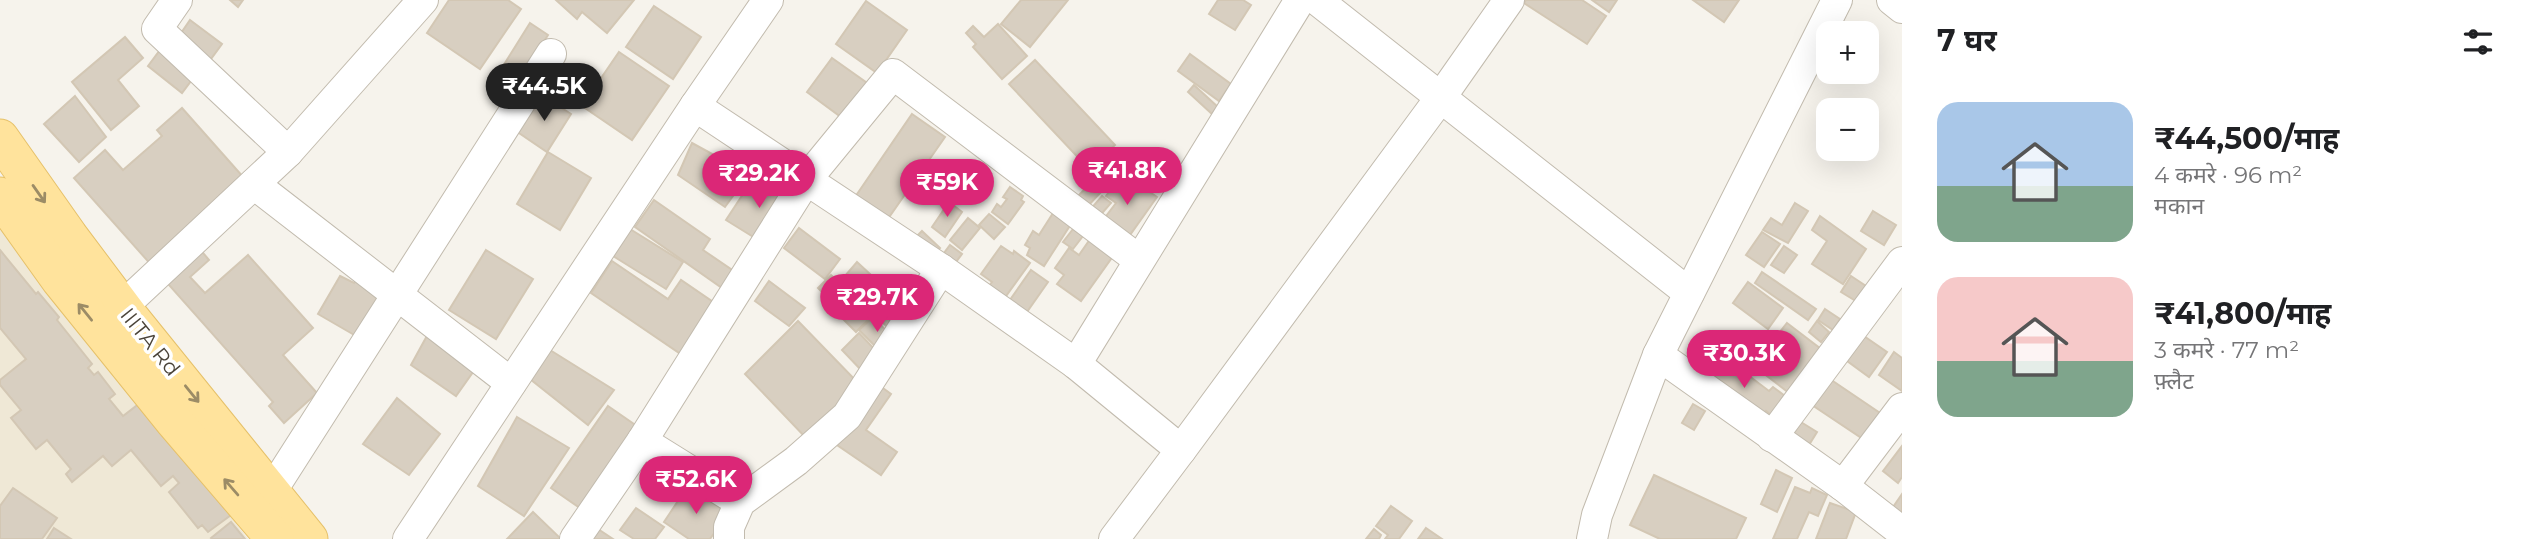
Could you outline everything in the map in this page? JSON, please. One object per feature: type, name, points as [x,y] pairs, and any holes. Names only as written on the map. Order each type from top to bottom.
[{"type":"main road","name":"IIITA Rd","points":[[0,138],[122,307],[309,539]]},
{"type":"main road","name":"IIITA Rd","points":[[0,196],[60,280],[173,420],[275,539]]},
{"type":"street","points":[[177,0],[157,29],[288,152]]},
{"type":"street","points":[[122,307],[288,152],[423,0]]},
{"type":"street","points":[[408,539],[768,0]]},
{"type":"street","points":[[1076,364],[1300,0]]},
{"type":"street","points":[[1317,0],[1689,293]]},
{"type":"street","points":[[1114,539],[1441,97],[1509,0]]},
{"type":"street","points":[[1592,539],[1597,515],[1658,355],[1838,0]]},
{"type":"street","points":[[1892,0],[1902,8]]},
{"type":"street","points":[[271,492],[551,54]]},
{"type":"street","points":[[575,539],[642,441],[806,180],[893,74],[1139,260]]},
{"type":"street","points":[[695,106],[942,269],[1076,364],[1181,450]]},
{"type":"street","points":[[254,184],[511,383]]},
{"type":"street","points":[[1772,437],[1902,262]]},
{"type":"street","points":[[729,539],[729,527],[740,502],[796,461],[847,416],[942,269]]},
{"type":"street","points":[[1658,355],[1843,486],[1902,532]]},
{"type":"street","points":[[1843,486],[1902,408]]},
{"type":"street","points":[[642,441],[740,502]]},
{"type":"shaded area","points":[[0,219],[82,327],[248,539],[0,539]]},
{"type":"building","points":[[230,0],[243,0],[238,7]]},
{"type":"building","points":[[449,0],[508,0],[521,9],[480,69],[427,33]]},
{"type":"building","points":[[556,0],[634,0],[607,33],[582,12],[577,19]]},
{"type":"building","points":[[1021,0],[1068,0],[1030,47],[1001,24]]},
{"type":"building","points":[[1218,0],[1243,0],[1251,5],[1235,30],[1209,14]]},
{"type":"building","points":[[1526,0],[1582,0],[1606,16],[1587,44],[1524,3]]},
{"type":"building","points":[[1592,0],[1617,0],[1609,12]]},
{"type":"building","points":[[1693,0],[1739,0],[1724,22]]},
{"type":"building","points":[[866,1],[907,30],[877,73],[836,44]]},
{"type":"building","points":[[654,6],[701,37],[673,79],[626,47]]},
{"type":"building","points":[[190,20],[222,44],[208,63],[177,39]]},
{"type":"building","points":[[530,23],[548,35],[518,82],[500,71]]},
{"type":"building","points":[[998,24],[1027,56],[1002,79],[973,47],[976,44],[966,33],[973,26],[984,37]]},
{"type":"building","points":[[125,37],[143,58],[118,80],[139,106],[111,130],[72,82]]},
{"type":"building","points":[[163,46],[197,73],[182,93],[148,66]]},
{"type":"building","points":[[619,52],[669,86],[632,140],[582,106]]},
{"type":"building","points":[[1190,54],[1231,84],[1219,101],[1178,71]]},
{"type":"building","points":[[832,58],[870,85],[845,120],[807,92]]},
{"type":"building","points":[[1035,60],[1115,145],[1089,169],[1009,84]]},
{"type":"building","points":[[1194,85],[1218,107],[1212,114],[1188,92]]},
{"type":"building","points":[[540,94],[571,114],[547,152],[516,131]]},
{"type":"building","points":[[75,96],[106,137],[79,162],[44,124]]},
{"type":"building","points":[[182,108],[252,187],[193,241],[209,260],[190,277],[205,293],[248,255],[313,328],[283,355],[317,393],[284,423],[269,406],[273,402],[74,178],[105,150],[123,170],[162,136],[157,130]]},
{"type":"building","points":[[912,114],[945,137],[885,223],[853,200]]},
{"type":"building","points":[[692,143],[749,174],[725,207],[678,175]]},
{"type":"building","points":[[548,152],[591,178],[560,230],[517,204]]},
{"type":"building","points":[[1107,161],[1118,174],[1085,209],[1075,199],[1089,185],[1086,182]]},
{"type":"building","points":[[1123,174],[1157,197],[1125,242],[1100,224],[1116,203],[1106,196]]},
{"type":"building","points":[[755,176],[791,200],[763,243],[726,220]]},
{"type":"building","points":[[1010,187],[1023,196],[1021,200],[1024,202],[1008,224],[992,212],[997,204],[1001,207],[1007,199],[1003,197]]},
{"type":"building","points":[[1102,196],[1111,203],[1097,219],[1089,211]]},
{"type":"building","points":[[654,200],[710,239],[703,250],[744,278],[732,295],[635,227]]},
{"type":"building","points":[[949,202],[962,212],[945,237],[932,227]]},
{"type":"building","points":[[1795,203],[1808,211],[1788,243],[1763,230],[1771,218],[1782,225]]},
{"type":"building","points":[[1873,211],[1896,225],[1884,245],[1861,231]]},
{"type":"building","points":[[1053,213],[1071,224],[1044,266],[1027,255],[1030,248],[1025,245],[1033,231],[1039,235]]},
{"type":"building","points":[[989,214],[1005,227],[994,239],[979,225]]},
{"type":"building","points":[[1820,216],[1866,249],[1843,284],[1812,264],[1827,241],[1812,230]]},
{"type":"building","points":[[968,218],[980,228],[962,250],[950,240]]},
{"type":"building","points":[[799,228],[840,259],[825,279],[784,248]]},
{"type":"building","points":[[630,229],[683,262],[666,289],[613,256]]},
{"type":"building","points":[[1073,229],[1083,236],[1073,249],[1063,242]]},
{"type":"building","points":[[922,231],[940,248],[931,257],[913,240]]},
{"type":"building","points":[[1762,232],[1780,244],[1764,267],[1746,255]]},
{"type":"building","points":[[1093,235],[1116,252],[1081,301],[1057,284],[1064,275],[1055,268],[1069,248],[1079,255]]},
{"type":"building","points":[[950,245],[962,254],[950,270],[938,261]]},
{"type":"building","points":[[1001,246],[1013,254],[1014,251],[1030,263],[1001,303],[985,291],[992,282],[981,274]]},
{"type":"building","points":[[1784,246],[1797,255],[1784,273],[1771,265]]},
{"type":"building","points":[[0,250],[59,317],[57,320],[92,364],[88,368],[94,375],[98,372],[115,394],[109,399],[123,416],[140,403],[231,515],[208,532],[202,525],[198,528],[169,492],[179,483],[173,476],[161,486],[131,450],[112,466],[103,456],[72,482],[66,474],[71,469],[47,440],[36,449],[11,418],[21,410],[0,385],[0,380],[26,359],[0,328]]},
{"type":"building","points":[[486,250],[533,279],[496,339],[449,310]]},
{"type":"building","points":[[612,261],[668,299],[681,280],[722,308],[688,359],[591,293]]},
{"type":"building","points":[[857,262],[911,312],[893,332],[839,283]]},
{"type":"building","points":[[1031,270],[1048,282],[1022,319],[1005,307]]},
{"type":"building","points":[[1762,272],[1816,309],[1808,320],[1755,283]]},
{"type":"building","points":[[831,275],[857,302],[844,314],[818,288]]},
{"type":"building","points":[[340,276],[354,283],[357,278],[382,292],[356,336],[318,314]]},
{"type":"building","points":[[1851,276],[1869,288],[1859,303],[1841,292]]},
{"type":"building","points":[[769,281],[805,308],[789,326],[755,301]]},
{"type":"building","points":[[1748,282],[1783,308],[1768,329],[1733,303]]},
{"type":"building","points":[[859,303],[872,316],[856,332],[843,319]]},
{"type":"building","points":[[1825,309],[1840,319],[1833,330],[1818,320]]},
{"type":"building","points":[[873,317],[894,339],[881,352],[859,330]]},
{"type":"building","points":[[798,321],[862,387],[808,440],[745,374]]},
{"type":"building","points":[[1817,321],[1829,332],[1821,342],[1809,332]]},
{"type":"building","points":[[1787,323],[1825,352],[1793,396],[1754,366],[1763,355],[1755,348],[1768,331],[1776,337]]},
{"type":"building","points":[[859,333],[880,355],[863,372],[842,350]]},
{"type":"building","points":[[428,334],[478,365],[456,396],[411,365]]},
{"type":"building","points":[[1861,334],[1887,352],[1869,377],[1843,358]]},
{"type":"building","points":[[550,350],[614,390],[588,425],[530,379]]},
{"type":"building","points":[[1745,351],[1755,358],[1746,370],[1736,363]]},
{"type":"building","points":[[1894,352],[1902,358],[1902,391],[1879,375]]},
{"type":"building","points":[[1720,354],[1769,391],[1773,387],[1789,399],[1775,418],[1766,411],[1758,421],[1702,378]]},
{"type":"building","points":[[1824,375],[1886,417],[1869,443],[1806,401]]},
{"type":"building","points":[[876,383],[891,394],[866,430],[897,452],[881,475],[834,443]]},
{"type":"building","points":[[397,398],[440,434],[409,475],[363,444]]},
{"type":"building","points":[[1693,404],[1705,411],[1694,430],[1682,423]]},
{"type":"building","points":[[608,406],[644,431],[587,513],[551,488]]},
{"type":"building","points":[[517,417],[569,448],[524,516],[478,486]]},
{"type":"building","points":[[1796,419],[1817,432],[1804,453],[1783,439]]},
{"type":"building","points":[[1902,446],[1902,477],[1898,483],[1883,471]]},
{"type":"building","points":[[1776,470],[1792,478],[1777,512],[1761,504]]},
{"type":"building","points":[[1654,475],[1746,518],[1736,539],[1660,539],[1630,525]]},
{"type":"building","points":[[688,486],[728,513],[710,539],[689,539],[664,522]]},
{"type":"building","points":[[1795,487],[1810,493],[1812,488],[1827,495],[1818,516],[1809,512],[1797,539],[1773,539]]},
{"type":"building","points":[[13,488],[57,518],[42,539],[0,539],[0,506]]},
{"type":"building","points":[[1902,494],[1902,517],[1891,510]]},
{"type":"building","points":[[1830,503],[1856,512],[1846,539],[1816,539]]},
{"type":"building","points":[[1391,506],[1412,521],[1399,539],[1385,539],[1388,535],[1376,526]]},
{"type":"building","points":[[636,508],[664,527],[655,539],[634,539],[620,530]]},
{"type":"building","points":[[533,512],[561,539],[507,539]]},
{"type":"building","points":[[231,522],[245,539],[211,538]]},
{"type":"building","points":[[54,528],[71,539],[47,539]]},
{"type":"building","points":[[1426,528],[1442,539],[1418,539]]},
{"type":"building","points":[[598,529],[613,539],[591,539]]},
{"type":"building","points":[[1374,529],[1381,535],[1379,539],[1366,539]]}]
